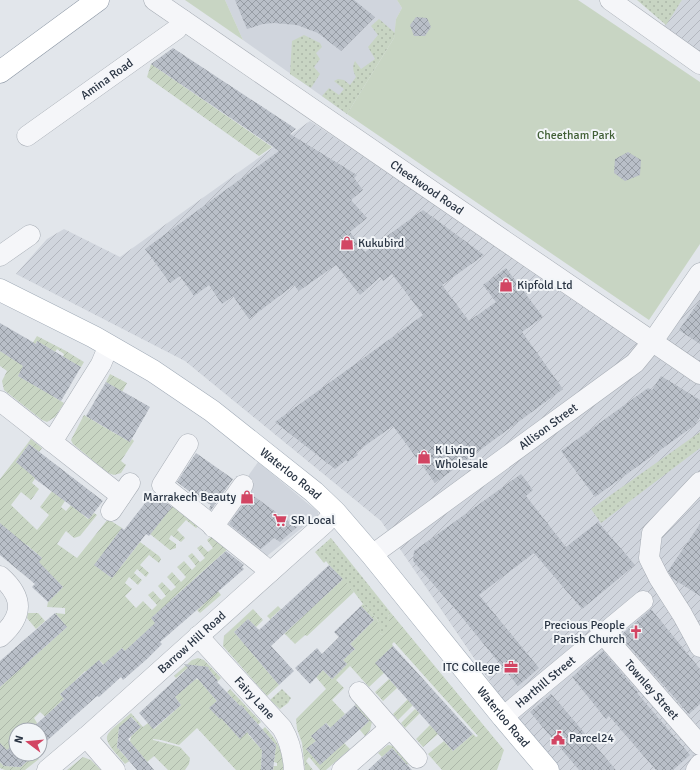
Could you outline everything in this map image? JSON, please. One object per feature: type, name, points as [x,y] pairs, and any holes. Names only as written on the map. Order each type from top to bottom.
[{"type":"main road","points":[[0,72],[98,0]]},
{"type":"main road","name":"Waterloo Road","points":[[0,290],[109,345],[153,371],[212,411],[314,492],[335,512],[372,555],[503,717],[540,767]]},
{"type":"street","name":"Cheetwood Road","points":[[154,0],[700,374]]},
{"type":"street","points":[[610,0],[700,64]]},
{"type":"street","name":"Amina Road","points":[[28,136],[177,29],[183,20]]},
{"type":"street","points":[[0,256],[30,235]]},
{"type":"street","name":"Allison Street","points":[[372,555],[626,370],[653,342],[700,273]]},
{"type":"street","points":[[52,442],[101,364],[109,345]]},
{"type":"street","points":[[0,401],[121,497]]},
{"type":"street","points":[[188,444],[162,486],[270,572]]},
{"type":"street","points":[[700,482],[652,533],[649,558],[659,578],[682,614],[700,647]]},
{"type":"street","points":[[214,527],[244,485]]},
{"type":"street","name":"Barrow Hill Road","points":[[47,770],[86,737],[335,512]]},
{"type":"street","points":[[0,576],[13,590],[17,598],[18,609],[12,626],[0,637]]},
{"type":"street","name":"Harthill Street","points":[[503,717],[644,601]]},
{"type":"street","name":"Townley Street","points":[[603,634],[700,746]]},
{"type":"street","name":"Fairy Lane","points":[[198,636],[282,728],[287,736],[290,746],[294,770]]},
{"type":"street","points":[[359,692],[417,758]]},
{"type":"street","points":[[342,770],[390,728]]},
{"type":"street","points":[[86,737],[115,770]]},
{"type":"street","points":[[696,770],[700,764]]},
{"type":"shaded area","points":[[225,0],[397,0],[402,8],[396,19],[395,33],[347,114],[243,40]]},
{"type":"shaded area","points":[[682,0],[700,0],[700,72],[654,41]]},
{"type":"shaded area","points":[[310,121],[644,342],[700,261],[700,770],[557,770],[527,736],[381,521],[185,361],[16,274],[47,239],[64,229],[120,257]]},
{"type":"shaded area","points":[[258,462],[318,512],[318,515],[257,564],[211,529]]},
{"type":"green space","points":[[185,0],[225,0],[243,40]]},
{"type":"green space","name":"Cheetham Park","points":[[397,0],[578,0],[700,82],[700,244],[649,320],[347,114],[394,38],[396,19],[402,8]]},
{"type":"green space","points":[[637,0],[682,0],[666,25]]},
{"type":"green space","points":[[379,19],[395,33],[394,38],[347,114],[322,96],[329,88],[339,95],[344,89],[334,81],[338,79],[344,80],[350,85],[356,77],[353,69],[355,61],[361,69],[375,59],[368,47],[378,35],[371,26]]},
{"type":"green space","points":[[304,35],[320,43],[322,47],[316,53],[320,59],[314,67],[320,74],[311,88],[290,74],[292,41]]},
{"type":"green space","points":[[151,64],[272,147],[259,156],[147,77]]},
{"type":"green space","points":[[37,336],[84,362],[81,367],[74,363],[72,365],[63,357],[64,354],[57,349],[55,352],[37,341],[18,376],[48,393],[55,395],[54,397],[64,403],[55,417],[47,422],[42,420],[4,390],[2,381],[7,371],[0,366],[0,351],[20,363]]},
{"type":"green space","points":[[110,374],[127,383],[122,392],[106,382]]},
{"type":"green space","points":[[84,415],[116,434],[124,435],[123,438],[130,442],[132,439],[134,441],[121,461],[126,465],[121,473],[114,475],[108,473],[73,444],[71,440]]},
{"type":"green space","points":[[700,432],[700,448],[601,523],[591,509]]},
{"type":"green space","points":[[31,439],[42,448],[39,452],[29,444],[16,462],[36,477],[32,483],[39,489],[31,500],[21,492],[11,505],[37,530],[49,515],[40,507],[52,491],[65,501],[61,507],[66,511],[71,505],[88,519],[94,513],[97,515],[80,536],[74,538],[66,531],[57,544],[77,558],[108,519],[122,528],[95,565],[112,578],[140,542],[159,556],[161,559],[159,563],[149,555],[140,565],[149,573],[146,577],[137,569],[134,573],[142,580],[138,585],[129,577],[125,583],[132,589],[125,596],[136,608],[143,601],[152,610],[157,605],[148,595],[153,591],[161,600],[166,596],[158,586],[162,582],[171,591],[176,587],[167,577],[172,572],[181,582],[186,577],[177,567],[184,561],[192,570],[196,566],[188,556],[192,553],[200,562],[205,558],[197,548],[201,545],[208,552],[213,548],[207,540],[215,533],[230,547],[192,581],[218,591],[221,595],[200,613],[197,610],[203,605],[206,599],[190,583],[171,600],[166,634],[149,629],[125,651],[122,648],[104,665],[99,660],[90,676],[85,671],[76,680],[84,689],[71,693],[67,688],[60,694],[64,699],[54,708],[59,713],[49,720],[40,712],[34,718],[36,722],[8,722],[8,752],[0,743],[0,687],[67,627],[55,613],[65,614],[65,608],[47,607],[48,602],[63,587],[48,572],[31,571],[42,558],[27,545],[17,557],[0,523],[0,479]]},
{"type":"green space","points":[[175,503],[203,522],[196,528],[186,520],[177,530],[185,538],[181,542],[171,535],[169,539],[176,544],[176,548],[170,550],[150,534]]},
{"type":"green space","points":[[331,538],[391,613],[388,616],[391,628],[382,635],[377,622],[378,620],[326,561],[324,563],[315,552]]},
{"type":"green space","points":[[343,579],[354,592],[307,636],[305,635],[295,644],[267,616],[278,606],[281,609],[271,618],[285,633]]},
{"type":"green space","points":[[363,604],[382,626],[379,629],[382,635],[390,628],[388,616],[391,613],[504,750],[497,770],[442,770],[428,754],[444,741],[453,751],[473,734],[476,737],[478,736],[394,642],[392,644],[393,646],[376,663],[384,673],[369,687],[350,666],[336,680],[344,688],[332,700],[345,714],[332,729],[326,723],[311,736],[316,741],[306,749],[344,743],[350,749],[326,770],[320,770],[309,757],[306,761],[313,770],[305,770],[302,743],[297,729],[296,719],[326,689],[316,677],[323,670],[332,679],[347,664],[343,660],[355,649],[350,644],[374,620],[361,606]]},
{"type":"green space","points":[[253,609],[263,620],[256,627],[248,619],[234,632],[279,685],[267,696],[223,646],[224,636]]},
{"type":"green space","points":[[28,613],[38,613],[45,621],[36,629],[27,618]]},
{"type":"green space","points":[[198,658],[204,660],[221,678],[218,681],[207,667],[191,665],[176,678],[174,676],[192,660]]},
{"type":"green space","points":[[195,679],[199,680],[217,701],[210,708],[220,718],[237,703],[227,692],[230,689],[261,722],[248,734],[262,750],[261,770],[236,770],[197,728],[179,745],[153,739],[180,747],[190,758],[189,764],[185,770],[168,770],[154,756],[147,762],[130,742],[131,736],[140,727],[132,717],[119,728],[117,747],[129,761],[125,764],[108,742],[107,737],[109,733],[131,713],[143,727],[148,723],[154,729],[181,705],[175,697]],"holes":[[[241,705],[245,709],[243,711],[251,720],[253,719],[257,723],[240,738],[224,721]]]},
{"type":"green space","points":[[389,679],[397,688],[383,701],[375,692]]},
{"type":"green space","points":[[282,689],[291,698],[288,703],[280,709],[270,700]]},
{"type":"green space","points":[[408,699],[413,705],[398,720],[393,714]]},
{"type":"green space","points":[[356,704],[372,722],[370,730],[365,736],[360,730],[369,721],[355,705]]},
{"type":"green space","points":[[415,709],[420,713],[405,728],[401,723]]},
{"type":"green space","points":[[430,725],[438,734],[423,747],[416,739]]},
{"type":"green space","points":[[265,727],[279,747],[283,770],[273,770],[274,766],[277,766],[277,763],[274,762],[276,745],[262,730]]},
{"type":"green space","points":[[388,745],[394,746],[409,763],[407,765],[392,748],[382,757],[378,753]]},
{"type":"green space","points":[[83,757],[91,760],[101,770],[67,770]]},
{"type":"green space","points":[[0,762],[4,766],[21,767],[26,762],[35,762],[25,770],[5,770],[0,768]]},
{"type":"building","points":[[235,0],[354,0],[375,17],[341,51],[318,33],[297,25],[274,23],[263,24],[247,29]]},
{"type":"building","points":[[416,17],[427,18],[431,27],[425,36],[414,36],[410,25]]},
{"type":"building","points":[[173,48],[296,129],[290,134],[357,175],[354,178],[363,190],[351,200],[367,218],[350,232],[365,252],[423,210],[484,255],[442,285],[469,321],[496,302],[483,285],[506,268],[543,317],[522,332],[563,389],[435,483],[393,426],[356,452],[358,455],[348,462],[346,460],[335,469],[275,422],[423,315],[392,274],[383,281],[380,277],[360,295],[336,265],[299,291],[294,285],[249,319],[233,296],[222,304],[209,285],[194,296],[180,276],[170,283],[145,249],[279,151],[151,64]]},
{"type":"building","points":[[628,152],[641,160],[640,175],[625,181],[614,173],[615,159]]},
{"type":"building","points":[[700,300],[700,344],[679,330]]},
{"type":"building","points":[[0,323],[36,344],[37,341],[81,367],[61,401],[18,376],[23,366],[0,351]]},
{"type":"building","points":[[661,376],[700,400],[700,417],[695,425],[595,497],[561,451],[648,388],[652,390]]},
{"type":"building","points":[[106,382],[150,407],[130,442],[86,416]]},
{"type":"building","points":[[29,444],[103,501],[89,519],[35,479],[16,462]]},
{"type":"building","points":[[196,453],[233,479],[211,510],[209,508],[211,505],[177,482]]},
{"type":"building","points":[[521,474],[533,490],[526,496],[566,547],[598,522],[635,565],[582,609],[534,553],[479,595],[539,668],[518,686],[456,610],[413,561],[414,551]]},
{"type":"building","points":[[153,493],[172,507],[149,536],[146,534],[112,578],[94,565],[122,528],[124,530]]},
{"type":"building","points":[[251,494],[297,527],[280,542],[274,538],[261,549],[229,524]]},
{"type":"building","points":[[0,523],[42,558],[39,562],[63,587],[48,602],[32,587],[35,584],[0,555]]},
{"type":"building","points":[[700,524],[700,596],[672,578],[668,571]]},
{"type":"building","points":[[226,551],[244,565],[242,567],[244,569],[160,642],[162,644],[147,659],[123,680],[121,677],[99,697],[97,696],[48,740],[48,722],[39,722],[64,699],[60,694],[99,660],[103,665],[122,648],[125,651],[155,623],[151,618]]},
{"type":"building","points":[[329,565],[343,579],[271,646],[294,671],[279,685],[234,632],[248,619],[259,630]]},
{"type":"building","points":[[361,606],[374,620],[350,644],[355,649],[343,660],[347,664],[332,679],[323,670],[310,684],[295,668],[317,648],[322,654],[339,637],[334,632]]},
{"type":"building","points":[[651,609],[700,669],[700,704],[689,714],[620,636]]},
{"type":"building","points":[[55,613],[67,627],[0,687],[0,661]]},
{"type":"building","points":[[393,646],[473,734],[453,751],[375,663]]},
{"type":"building","points":[[603,651],[690,755],[673,770],[656,770],[609,716],[606,719],[572,677]]},
{"type":"building","points":[[184,664],[209,667],[208,668],[218,681],[217,682],[240,706],[241,705],[276,745],[273,770],[261,770],[262,750],[247,732],[240,739],[221,718],[220,719],[209,708],[217,701],[197,678],[175,697],[181,705],[153,729],[139,713],[188,668]]},
{"type":"building","points":[[551,694],[616,770],[579,770],[530,712]]},
{"type":"building","points":[[355,705],[369,721],[320,765],[306,749],[316,741],[311,736],[326,723],[330,728]]},
{"type":"building","points":[[131,717],[141,727],[128,739],[154,770],[137,770],[118,748],[117,749],[119,727]]},
{"type":"building","points":[[0,743],[7,750],[8,749],[8,762],[26,762],[21,767],[4,766],[0,762]]},
{"type":"building","points":[[392,748],[412,770],[368,770],[382,757]]},
{"type":"place","name":"Kukubird","points":[[347,243]]},
{"type":"place","name":"Kipfold Ltd","points":[[506,285]]},
{"type":"place","name":"K Living Wholesale","points":[[424,457]]},
{"type":"place","name":"Marrakech Beauty","points":[[247,497]]},
{"type":"place","name":"SR Local","points":[[280,520]]},
{"type":"place","name":"Precious People Parish Church","points":[[636,632]]},
{"type":"place","name":"ITC College","points":[[511,667]]},
{"type":"place","name":"Parcel24","points":[[558,738]]}]
